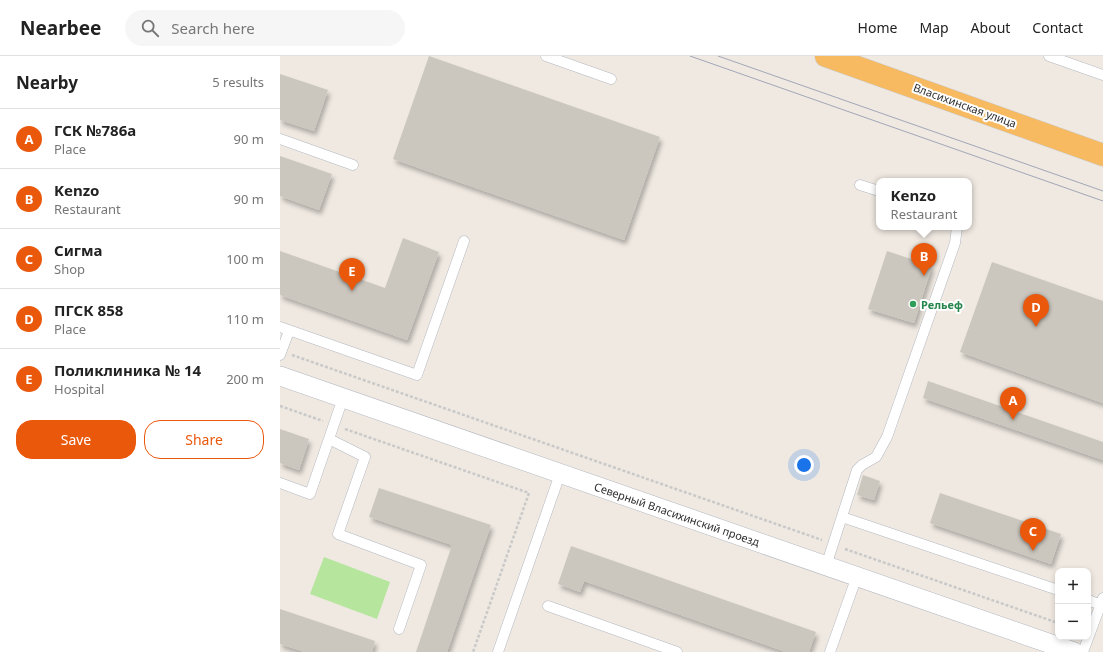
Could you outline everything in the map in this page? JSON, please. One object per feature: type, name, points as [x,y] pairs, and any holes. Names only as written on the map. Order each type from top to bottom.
[{"type":"highway","name":"Власихинская улица","points":[[826,56],[1103,155]]},
{"type":"street","name":"Северный Власихинский проезд","points":[[280,376],[857,576],[1064,650]]},
{"type":"lane","points":[[546,56],[610,79]]},
{"type":"lane","points":[[1049,56],[1103,75]]},
{"type":"lane","points":[[280,139],[353,164]]},
{"type":"lane","points":[[860,185],[876,190]]},
{"type":"lane","points":[[826,566],[857,470],[862,465],[876,457],[887,437],[955,243],[957,230]]},
{"type":"lane","points":[[281,353],[284,329],[417,375],[464,240]]},
{"type":"lane","points":[[280,483],[310,494],[343,398]]},
{"type":"lane","points":[[329,439],[365,457],[338,534],[421,565],[399,629]]},
{"type":"lane","points":[[498,652],[560,474]]},
{"type":"lane","points":[[842,517],[1055,589]]},
{"type":"lane","points":[[830,652],[857,576]]},
{"type":"lane","points":[[1083,652],[1102,601],[1091,600]]},
{"type":"lane","points":[[548,606],[677,652]]},
{"type":"path","points":[[281,353],[1055,622]]},
{"type":"path","points":[[280,406],[529,493],[473,652]]},
{"type":"green space","points":[[324,557],[390,582],[377,619],[310,594]]},
{"type":"building","points":[[429,56],[660,137],[624,240],[393,159]]},
{"type":"building","points":[[280,74],[328,90],[314,131],[280,120]]},
{"type":"building","points":[[280,156],[332,174],[319,210],[280,196]]},
{"type":"building","points":[[403,238],[439,252],[407,340],[280,295],[280,251],[385,288]]},
{"type":"building","points":[[887,251],[932,266],[914,323],[868,309]]},
{"type":"building","points":[[992,262],[1103,301],[1103,403],[960,352]]},
{"type":"building","points":[[928,381],[1103,442],[1103,460],[923,398]]},
{"type":"building","points":[[280,429],[309,439],[299,470],[280,463]]},
{"type":"building","points":[[863,475],[880,481],[874,500],[857,495]]},
{"type":"building","points":[[379,488],[491,525],[447,652],[416,652],[452,545],[369,517]]},
{"type":"building","points":[[940,493],[1061,534],[1051,564],[930,523]]},
{"type":"building","points":[[571,546],[816,632],[809,652],[786,652],[584,581],[580,592],[558,584]]},
{"type":"building","points":[[280,609],[375,641],[372,652],[305,652],[280,644]]},
{"type":"tram line","points":[[690,56],[1103,201]]},
{"type":"tram line","points":[[718,56],[1103,191]]},
{"type":"place","name":"Kenzo","points":[[924,276]]},
{"type":"place","name":"Поликлиника № 14","points":[[352,291]]},
{"type":"place","name":"Рельеф","points":[[913,304]]},
{"type":"place","name":"ПГСК 858","points":[[1036,327]]},
{"type":"place","name":"ГСК №786а","points":[[1013,420]]},
{"type":"place","name":"Сигма","points":[[1033,551]]}]
